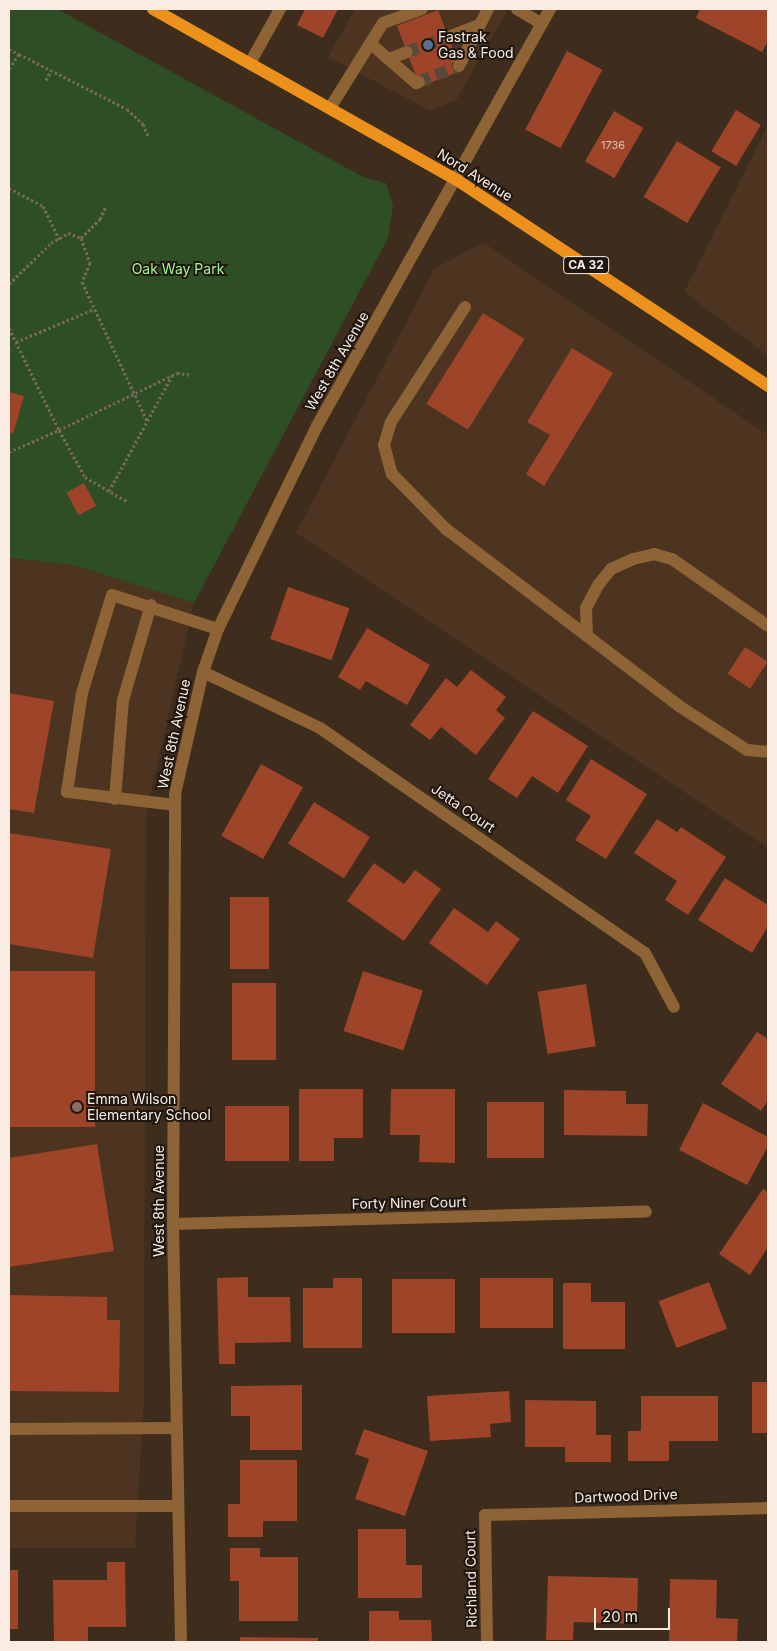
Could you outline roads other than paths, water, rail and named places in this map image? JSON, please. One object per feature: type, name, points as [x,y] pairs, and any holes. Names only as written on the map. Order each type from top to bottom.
[{"type":"main road","name":"Nord Avenue","points":[[153,9],[457,180],[768,385]]},
{"type":"street","points":[[250,63],[280,9]]},
{"type":"street","points":[[330,108],[383,23],[422,9]]},
{"type":"street","points":[[459,66],[488,9]]},
{"type":"street","points":[[517,9],[542,24]]},
{"type":"street","name":"West 8th Avenue","points":[[181,1642],[173,1224],[175,805],[203,672],[218,629],[316,426],[457,180],[550,9]]},
{"type":"street","points":[[448,37],[479,25]]},
{"type":"street","points":[[371,44],[416,83],[418,82]]},
{"type":"street","points":[[389,59],[407,52]]},
{"type":"street","points":[[465,306],[391,422],[384,445],[392,474],[446,529],[680,706],[747,750],[759,754],[768,752]]},
{"type":"street","points":[[587,636],[586,608],[599,584],[611,570],[654,554],[672,559],[768,626]]},
{"type":"street","points":[[175,805],[67,792],[82,693],[112,595],[151,605],[218,629]]},
{"type":"street","points":[[115,799],[123,700],[151,605]]},
{"type":"street","name":"Jetta Court","points":[[203,672],[320,728],[645,953],[674,1007]]},
{"type":"street","name":"Forty Niner Court","points":[[173,1224],[646,1212]]},
{"type":"street","points":[[9,1429],[177,1428]]},
{"type":"street","points":[[9,1506],[178,1506]]},
{"type":"street","name":"Dartwood Drive","points":[[485,1515],[768,1508]]},
{"type":"street","name":"Richland Court","points":[[485,1515],[487,1642]]},
{"type":"tunnel","points":[[407,52],[448,37]]},
{"type":"tunnel","points":[[419,82],[459,66]]},
{"type":"place","name":"Fastrak Gas & Food","points":[[428,45]]},
{"type":"place","name":"Emma Wilson Elementary School","points":[[77,1107]]},
{"type":"park label","name":"Oak Way Park","points":[[178,269]]}]
